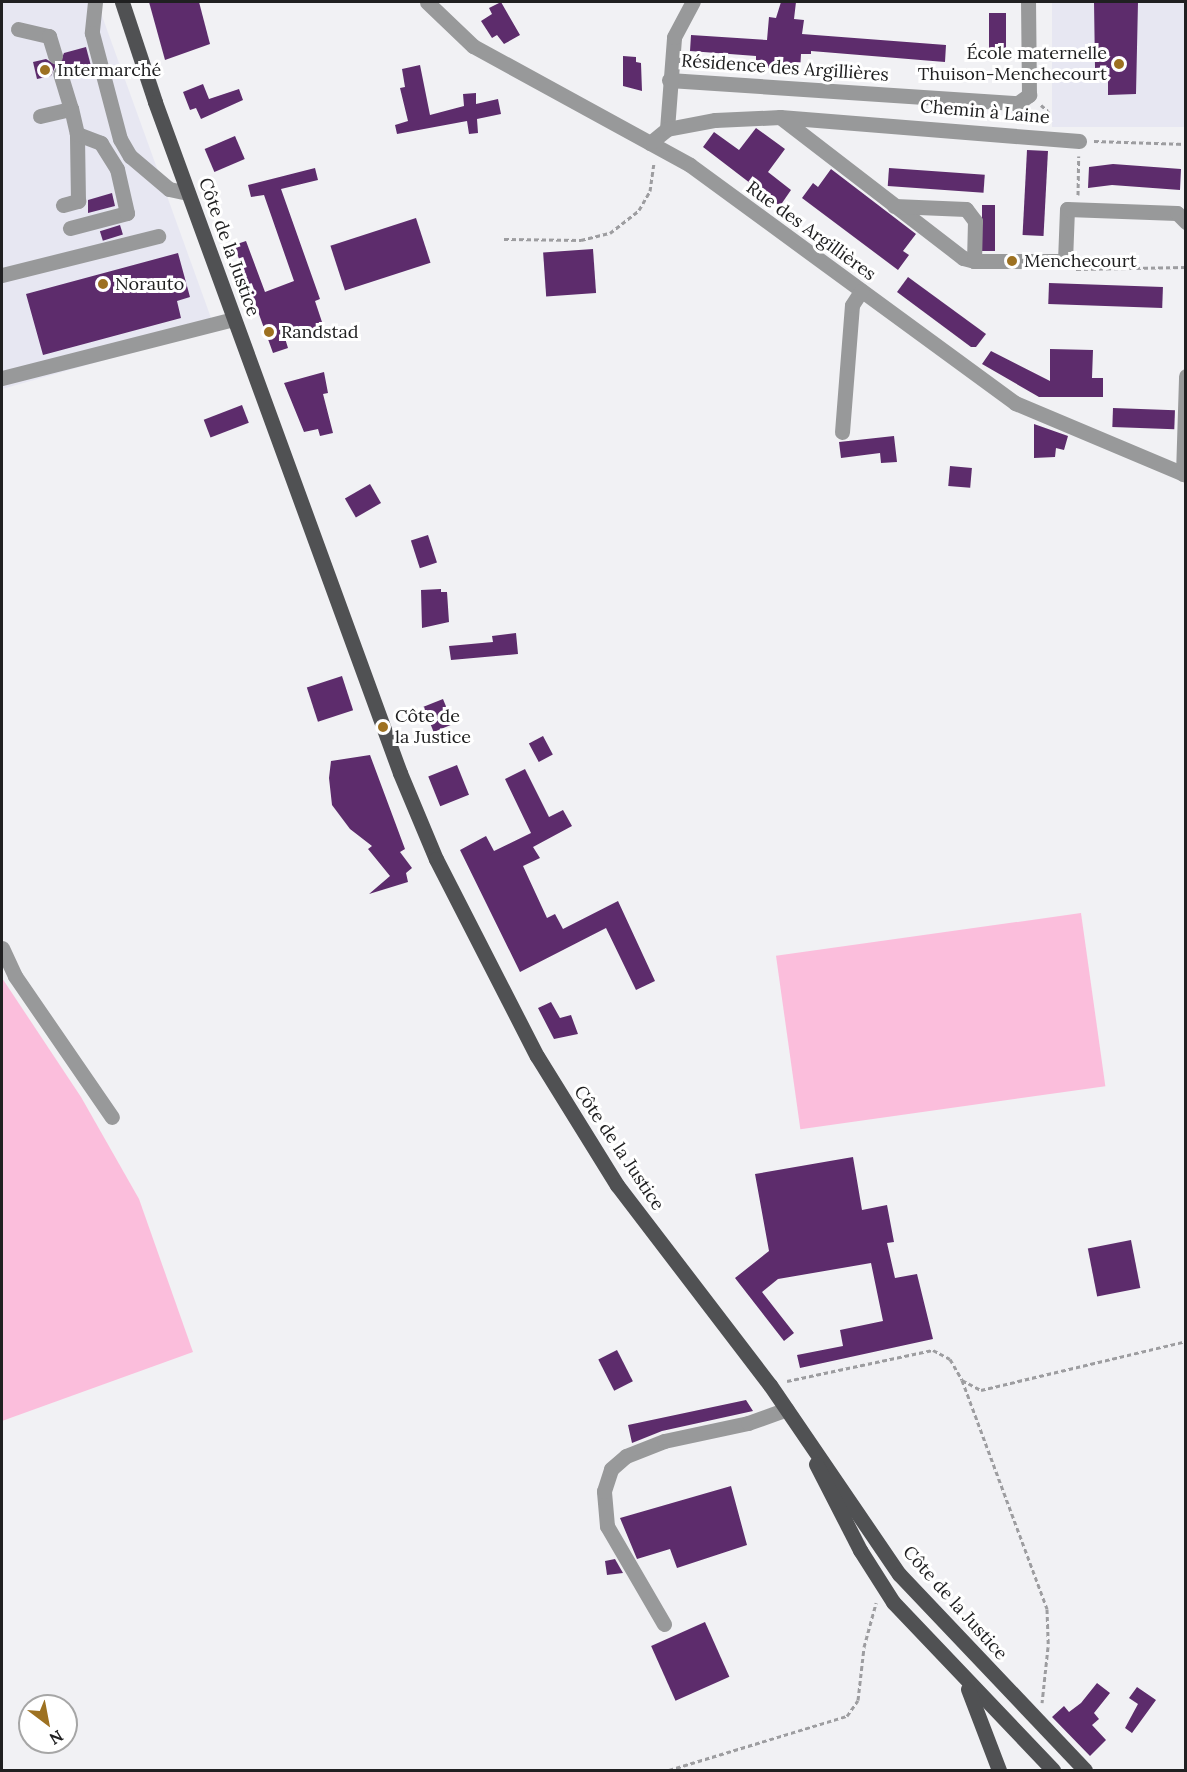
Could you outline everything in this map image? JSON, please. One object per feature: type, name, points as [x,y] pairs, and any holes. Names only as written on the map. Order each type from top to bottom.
[{"type":"main road","name":"Côte de la Justice","points":[[122,2],[188,193],[400,773],[436,859],[575,1123],[617,1185],[770,1385],[899,1574],[1085,1770]]},
{"type":"main road","name":"Côte de la Justice","points":[[790,1414],[882,1587],[1048,1769]]},
{"type":"main road","points":[[963,1678],[999,1770]]},
{"type":"street","points":[[95,2],[92,33],[120,140],[130,156],[160,182],[169,189],[188,193]]},
{"type":"street","name":"Rue des Argillières","points":[[427,2],[473,46],[690,165],[1015,403],[1184,475],[1185,376]]},
{"type":"street","name":"Résidence des Argillières","points":[[693,2],[674,37],[669,80],[1023,99]]},
{"type":"street","points":[[1023,99],[1028,2]]},
{"type":"street","points":[[18,29],[49,36],[55,56]]},
{"type":"street","points":[[60,74],[76,134],[71,203],[77,226],[127,213],[117,169],[101,143],[76,134]]},
{"type":"street","points":[[654,145],[667,129],[669,80]]},
{"type":"street","points":[[40,116],[71,109]]},
{"type":"street","points":[[780,117],[963,258],[974,261],[1065,261],[1067,209],[1177,213],[1185,222]]},
{"type":"street","name":"Chemin à Laine","points":[[667,129],[715,120],[780,117],[1079,141]]},
{"type":"street","points":[[894,206],[966,209],[975,221],[974,261]]},
{"type":"street","points":[[2,275],[158,236]]},
{"type":"street","points":[[842,432],[852,305],[861,291]]},
{"type":"street","points":[[2,378],[234,319]]},
{"type":"street","points":[[2,948],[15,976],[112,1117]]},
{"type":"street","points":[[664,1624],[607,1526],[604,1491],[611,1469],[626,1456],[664,1441],[790,1414]]},
{"type":"path","points":[[1023,99],[1048,111],[1051,138]]},
{"type":"path","points":[[1078,209],[1079,141],[1185,144]]},
{"type":"path","points":[[504,239],[581,240],[621,226],[639,210],[650,191],[654,145]]},
{"type":"path","points":[[1065,261],[1073,269],[1185,267]]},
{"type":"path","points":[[962,1380],[981,1390],[1185,1341]]},
{"type":"path","points":[[770,1385],[933,1350],[950,1359],[962,1380],[1047,1609],[1048,1647],[1039,1723]]},
{"type":"path","points":[[669,1770],[847,1716],[858,1700],[867,1636],[882,1587]]},
{"type":"shaded area","points":[[2,2],[97,2],[215,329],[2,389]]},
{"type":"shaded area","name":"École maternelle Thuison-Menchecourt","points":[[1052,2],[1185,2],[1185,127],[1052,127]]},
{"type":"shaded area","points":[[1081,913],[1105,1086],[800,1129],[776,956]]},
{"type":"shaded area","points":[[2,978],[81,1097],[139,1199],[193,1352],[2,1421]]},
{"type":"building","points":[[149,2],[199,2],[210,44],[165,60]]},
{"type":"building","points":[[501,2],[520,35],[504,44],[497,35],[492,38],[481,21],[492,14],[489,8]]},
{"type":"building","points":[[781,2],[796,2],[794,19],[804,20],[802,34],[946,45],[945,62],[811,51],[811,54],[801,54],[800,71],[766,68],[766,61],[756,60],[756,56],[690,51],[691,35],[767,40],[769,17],[776,18]]},
{"type":"building","points":[[1094,2],[1138,2],[1136,94],[1108,95],[1108,67],[1095,68]]},
{"type":"building","points":[[989,13],[1006,13],[1006,55],[989,55]]},
{"type":"building","points":[[86,47],[91,66],[69,71],[59,65],[64,53]]},
{"type":"building","points":[[623,56],[636,57],[636,62],[641,63],[642,91],[623,86]]},
{"type":"building","points":[[46,59],[56,65],[51,76],[37,79],[33,62]]},
{"type":"building","points":[[420,65],[430,115],[464,106],[463,94],[476,93],[476,104],[498,99],[501,114],[477,119],[478,133],[469,134],[467,121],[397,134],[395,125],[408,121],[400,88],[405,87],[402,69]]},
{"type":"building","points":[[203,84],[209,99],[239,89],[243,100],[201,119],[196,108],[190,110],[183,92]]},
{"type":"building","points":[[756,128],[785,149],[768,172],[791,190],[780,206],[703,147],[714,132],[739,150]]},
{"type":"building","points":[[235,136],[245,159],[214,172],[205,149]]},
{"type":"building","points":[[1027,150],[1048,151],[1044,236],[1023,235]]},
{"type":"building","points":[[1113,164],[1181,169],[1180,190],[1112,185],[1088,188],[1089,167]]},
{"type":"building","points":[[315,168],[318,180],[281,189],[320,299],[315,301],[325,331],[284,335],[288,348],[273,353],[234,245],[246,241],[265,292],[294,281],[264,195],[251,197],[248,185]]},
{"type":"building","points":[[889,168],[985,175],[984,193],[888,186]]},
{"type":"building","points":[[831,169],[916,234],[903,251],[909,255],[898,270],[802,198],[813,183],[818,187]]},
{"type":"building","points":[[112,193],[115,206],[88,213],[88,200]]},
{"type":"building","points":[[982,205],[995,205],[995,251],[982,251]]},
{"type":"building","points":[[416,218],[431,263],[345,291],[330,246]]},
{"type":"building","points":[[120,225],[123,235],[103,241],[100,231]]},
{"type":"building","points":[[593,249],[596,293],[546,296],[543,252]]},
{"type":"building","points":[[178,253],[190,297],[177,301],[181,318],[43,355],[26,294]]},
{"type":"building","points":[[908,277],[986,334],[976,347],[971,347],[897,292]]},
{"type":"building","points":[[1049,283],[1163,287],[1162,308],[1048,304]]},
{"type":"building","points":[[1050,349],[1093,350],[1092,378],[1103,378],[1103,397],[1039,397],[982,364],[991,351],[1050,381]]},
{"type":"building","points":[[324,372],[328,393],[323,394],[333,433],[320,436],[318,429],[304,432],[284,383]]},
{"type":"building","points":[[242,405],[249,423],[211,437],[204,420]]},
{"type":"building","points":[[1113,408],[1175,410],[1174,429],[1112,427]]},
{"type":"building","points":[[1034,424],[1068,436],[1064,450],[1056,448],[1055,457],[1034,458]]},
{"type":"building","points":[[894,436],[897,462],[881,463],[880,453],[841,458],[839,442]]},
{"type":"building","points":[[950,466],[972,468],[970,488],[948,486]]},
{"type":"building","points":[[370,484],[381,503],[356,518],[345,498]]},
{"type":"building","points":[[428,535],[437,563],[420,568],[411,541]]},
{"type":"building","points":[[441,589],[441,592],[447,592],[449,622],[422,628],[421,590]]},
{"type":"building","points":[[516,633],[518,654],[451,660],[449,646],[493,642],[492,636]]},
{"type":"building","points":[[342,676],[353,710],[318,722],[307,687]]},
{"type":"building","points":[[443,699],[453,724],[434,732],[424,707]]},
{"type":"building","points":[[543,736],[553,755],[539,762],[529,744]]},
{"type":"building","points":[[370,755],[405,849],[400,852],[412,868],[406,873],[408,882],[369,894],[390,876],[368,849],[372,846],[350,829],[332,805],[329,778],[331,761]]},
{"type":"building","points":[[457,765],[469,795],[440,806],[428,777]]},
{"type":"building","points":[[525,769],[549,817],[563,810],[572,826],[533,847],[540,858],[523,866],[547,918],[555,914],[563,929],[618,901],[655,981],[636,990],[606,928],[520,972],[460,850],[486,836],[494,851],[531,833],[505,779]]},
{"type":"building","points":[[551,1002],[560,1018],[571,1015],[578,1034],[554,1039],[538,1008]]},
{"type":"building","points":[[853,1157],[862,1210],[887,1205],[894,1242],[887,1243],[895,1278],[917,1274],[933,1339],[800,1368],[797,1355],[843,1346],[840,1330],[883,1321],[871,1263],[778,1279],[762,1292],[794,1333],[784,1341],[735,1278],[769,1251],[755,1174]]},
{"type":"building","points":[[1131,1240],[1140,1288],[1097,1296],[1088,1248]]},
{"type":"building","points":[[617,1350],[633,1381],[614,1391],[598,1360]]},
{"type":"building","points":[[746,1400],[753,1411],[662,1431],[632,1443],[628,1425]]},
{"type":"building","points":[[731,1486],[747,1545],[677,1568],[670,1549],[637,1559],[620,1518]]},
{"type":"building","points":[[615,1559],[623,1573],[607,1575],[605,1561]]},
{"type":"building","points":[[705,1622],[729,1677],[676,1701],[651,1646]]},
{"type":"building","points":[[1097,1683],[1110,1693],[1094,1713],[1099,1719],[1092,1725],[1106,1740],[1090,1756],[1052,1717],[1064,1706],[1069,1712],[1081,1703]]},
{"type":"building","points":[[1137,1687],[1156,1700],[1132,1733],[1125,1728],[1138,1704],[1129,1698]]},
{"type":"place","name":"École maternelle Thuison-Menchecourt","points":[[1119,64]]},
{"type":"place","name":"Intermarché","points":[[45,70]]},
{"type":"place","name":"Menchecourt","points":[[1012,261]]},
{"type":"place","name":"Norauto","points":[[103,284]]},
{"type":"place","name":"Randstad","points":[[269,332]]},
{"type":"place","name":"Côte de la Justice","points":[[383,727]]}]
